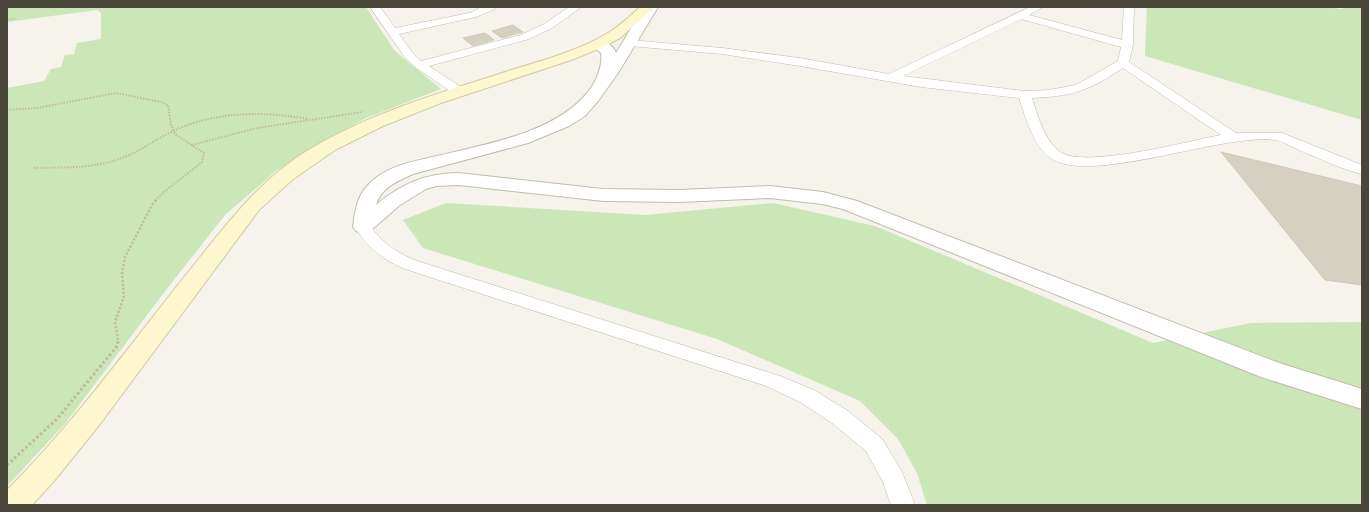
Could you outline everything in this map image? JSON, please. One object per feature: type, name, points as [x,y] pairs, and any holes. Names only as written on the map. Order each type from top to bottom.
[{"type":"main road","points":[[12,505],[44,472],[90,416],[242,218],[266,192],[305,161],[355,132],[400,112],[562,58],[602,42],[626,27],[649,7]]},
{"type":"street","points":[[375,7],[408,54],[419,65],[460,92]]},
{"type":"street","points":[[393,32],[472,15],[491,7]]},
{"type":"street","points":[[419,65],[525,37],[548,26],[576,7]]},
{"type":"street","points":[[649,7],[626,49],[589,102],[578,112],[548,128],[504,144],[413,167],[388,179],[374,190],[366,204],[363,227],[369,239],[383,252],[408,264],[773,381],[807,396],[840,417],[874,445],[894,480],[903,505]]},
{"type":"street","points":[[890,78],[1038,7]]},
{"type":"street","points":[[602,42],[626,49],[703,49],[800,62],[921,83],[1024,95],[1074,90],[1099,78],[1123,63],[1127,45],[1130,7]]},
{"type":"street","points":[[1021,16],[1127,45]]},
{"type":"street","points":[[602,42],[608,51],[609,57],[603,83]]},
{"type":"street","points":[[1123,63],[1233,137]]},
{"type":"street","points":[[1024,95],[1044,143],[1060,158],[1085,162],[1103,162],[1233,137],[1277,136],[1362,170]]},
{"type":"street","points":[[363,227],[411,190],[427,182],[443,179],[459,179],[610,196],[680,196],[770,192],[823,198],[850,205],[1270,370],[1362,399]]},
{"type":"path","points":[[7,19],[15,19]]},
{"type":"path","points":[[7,110],[37,108],[106,94],[123,93],[133,97],[161,102],[168,105],[171,125],[175,134],[204,153],[202,162],[165,191],[152,205],[124,257],[122,273],[124,296],[115,322],[118,345],[57,419],[7,465]]},
{"type":"path","points":[[192,145],[257,128],[308,119],[368,112]]},
{"type":"path","points":[[34,168],[110,162],[126,157],[173,131],[195,122],[243,115],[270,114],[289,115],[308,119]]},
{"type":"green space","points":[[7,7],[366,7],[394,50],[441,89],[366,118],[324,141],[276,171],[225,215],[169,286],[64,425],[7,486],[7,88],[44,81],[51,69],[61,67],[65,55],[74,54],[77,43],[101,39],[101,13],[97,10],[7,22]]},
{"type":"green space","points":[[1147,7],[1319,7],[1343,9],[1341,7],[1362,7],[1362,120],[1145,56]]},
{"type":"green space","points":[[446,203],[645,215],[773,203],[875,226],[1153,343],[1251,323],[1362,322],[1362,505],[927,505],[917,473],[898,439],[860,401],[717,339],[423,248],[403,220]]},
{"type":"building","points":[[513,25],[523,32],[502,38],[492,31]]},
{"type":"building","points":[[485,33],[494,40],[473,46],[463,38]]},
{"type":"building","points":[[1221,152],[1362,186],[1362,285],[1325,280]]}]
